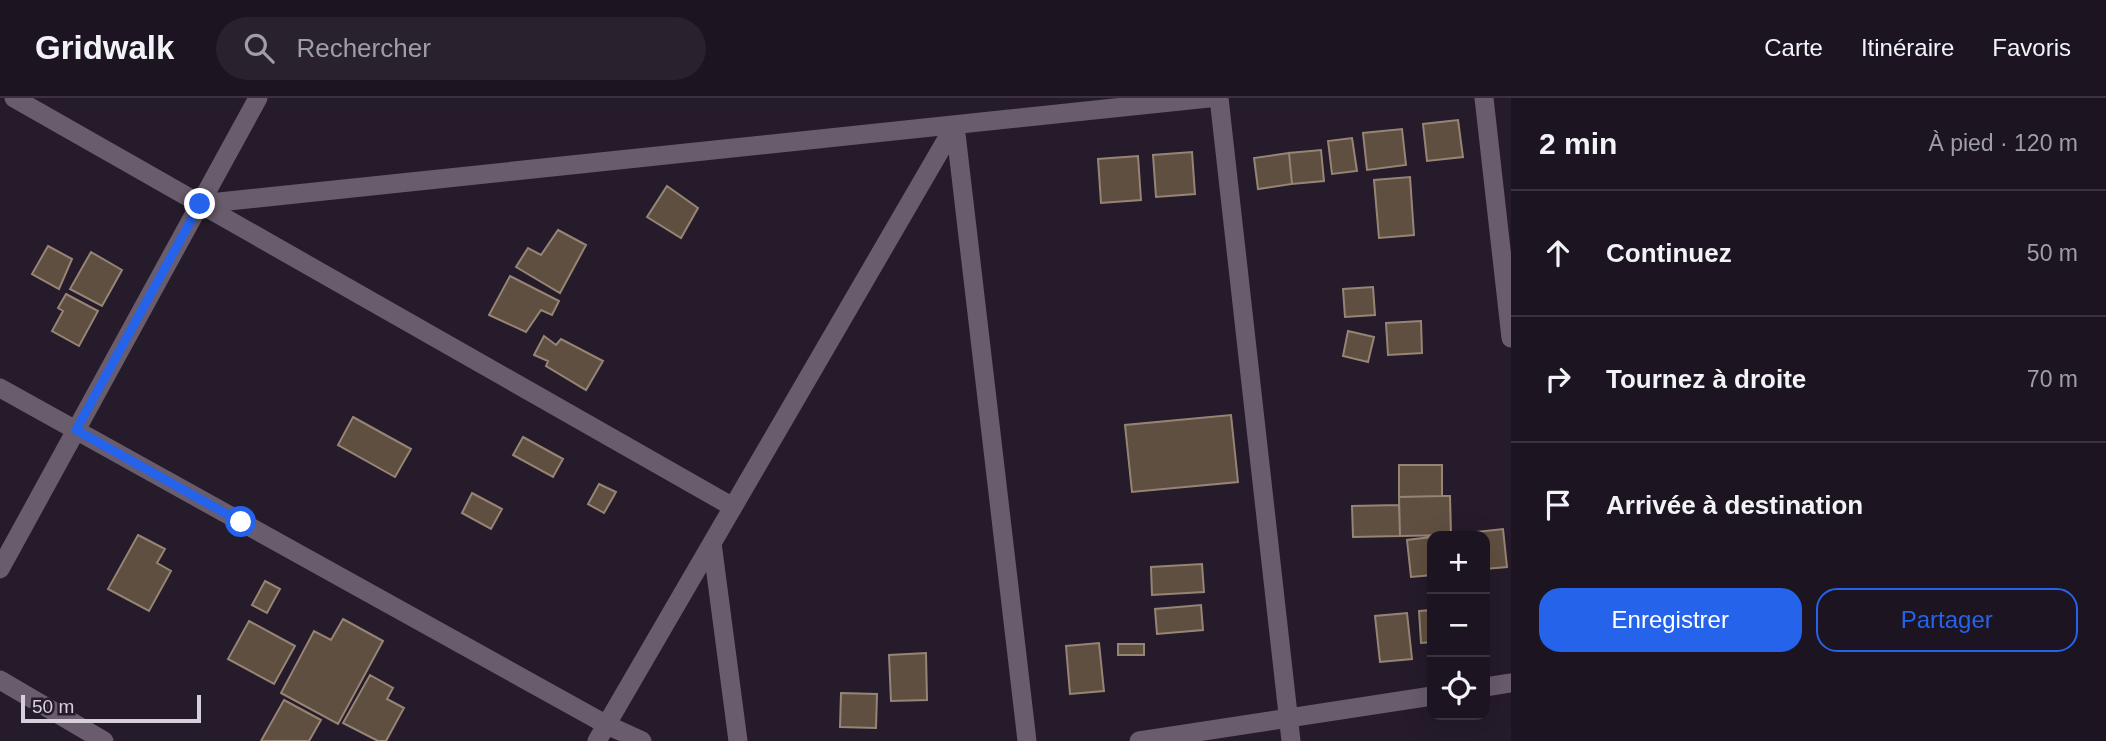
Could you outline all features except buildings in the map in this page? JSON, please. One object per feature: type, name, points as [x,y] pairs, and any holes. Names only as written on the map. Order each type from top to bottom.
[{"type":"street","points":[[14,98],[733,507]]},
{"type":"street","points":[[0,569],[258,98]]},
{"type":"street","points":[[200,204],[1209,98]]},
{"type":"street","points":[[1219,98],[1290,741]]},
{"type":"street","points":[[1484,98],[1511,338]]},
{"type":"street","points":[[602,733],[955,125]]},
{"type":"street","points":[[955,125],[1027,741]]},
{"type":"street","points":[[0,388],[602,733],[642,741]]},
{"type":"street","points":[[712,543],[738,741]]},
{"type":"street","points":[[0,680],[104,741]]},
{"type":"street","points":[[1490,686],[1511,683]]},
{"type":"street","points":[[1139,741],[1427,697]]},
{"type":"route","points":[[200,204],[76,430],[241,522]]}]
